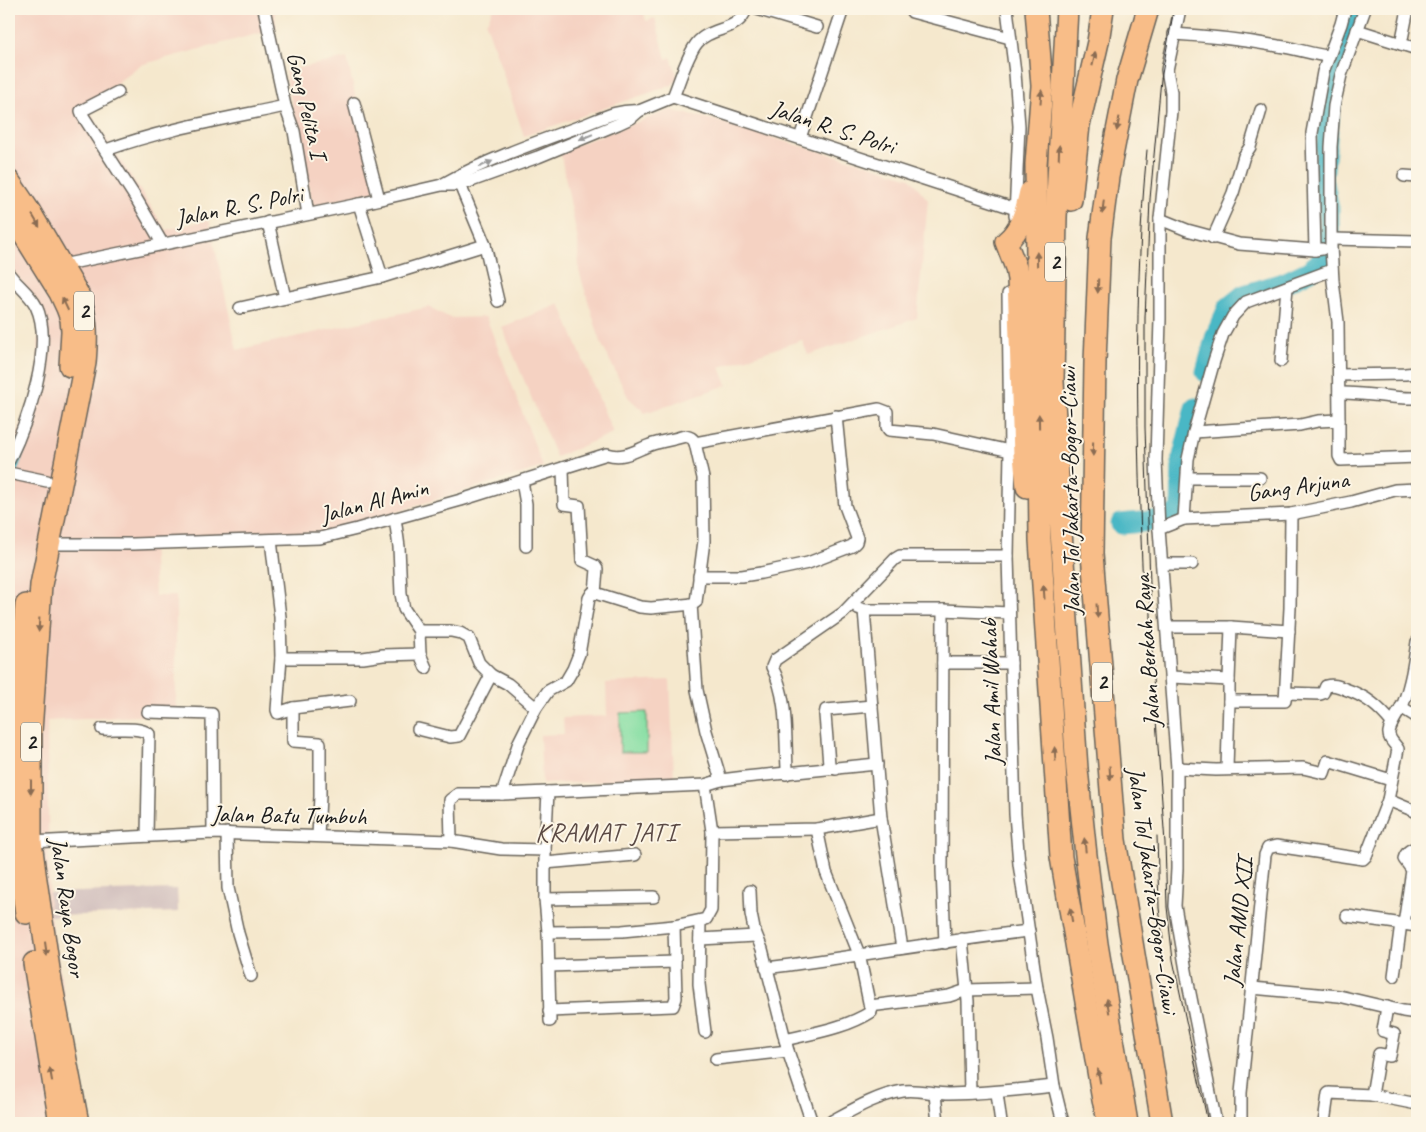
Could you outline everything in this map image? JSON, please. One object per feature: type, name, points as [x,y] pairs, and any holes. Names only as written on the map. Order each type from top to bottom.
[{"type":"highway","points":[[1036,9],[1042,86],[1036,164],[1040,540],[1061,857],[1103,1100],[1109,1123]]},
{"type":"highway","name":"Jalan Tol Jakarta–Bogor–Ciawi","points":[[1067,9],[1056,217],[1053,371],[1060,516],[1076,769],[1097,944],[1128,1123]]},
{"type":"highway","name":"Jalan Tol Jakarta–Bogor–Ciawi","points":[[1060,516],[1066,298],[1072,178],[1079,125],[1098,42],[1103,9]]},
{"type":"highway","name":"Jalan Tol Jakarta–Bogor–Ciawi","points":[[1148,9],[1127,80],[1108,177],[1100,232],[1095,362],[1092,554],[1115,840],[1162,1123]]},
{"type":"highway","points":[[1036,164],[1027,204],[1019,227],[1006,242],[1018,279],[1024,455],[1030,517],[1040,540]]},
{"type":"highway","name":"Jalan Raya Bogor","points":[[9,181],[30,212],[55,269],[60,293],[71,319],[72,345],[66,391],[27,584],[16,734],[16,836],[43,1024],[60,1123]]},
{"type":"highway","name":"Jalan Raya Bogor","points":[[9,211],[79,296],[86,320],[85,363],[41,585],[31,732],[31,842],[50,976],[78,1123]]},
{"type":"street","name":"Gang Pelita I","points":[[264,9],[285,106],[294,131],[308,214]]},
{"type":"street","points":[[673,97],[697,43],[720,29],[737,23],[743,17],[746,9]]},
{"type":"street","points":[[757,9],[817,27]]},
{"type":"street","points":[[800,138],[843,9]]},
{"type":"street","points":[[912,12],[1010,38],[1007,9]]},
{"type":"street","name":"Jalan Berkah Raya","points":[[1180,9],[1167,70],[1171,92],[1167,161],[1160,219],[1160,328],[1156,460],[1159,528],[1177,768],[1176,906],[1185,968],[1216,1123]]},
{"type":"street","points":[[1325,247],[1334,106],[1348,36],[1345,9]]},
{"type":"street","points":[[1364,9],[1348,36],[1328,56],[1321,82],[1312,133],[1325,247],[1332,270],[1338,322],[1339,456],[1341,460],[1417,457]]},
{"type":"street","points":[[1401,44],[1408,9]]},
{"type":"street","points":[[1174,34],[1220,37],[1281,46],[1314,55],[1328,56]]},
{"type":"street","points":[[1348,36],[1401,44],[1417,49]]},
{"type":"street","name":"Jalan R. S. Polri","points":[[55,269],[162,243],[359,204],[458,181],[532,144],[614,113],[628,110],[639,111],[673,97],[800,138],[1015,215],[1019,126],[1010,38]]},
{"type":"street","points":[[118,92],[81,111],[162,243]]},
{"type":"street","points":[[354,103],[379,199]]},
{"type":"street","points":[[106,150],[132,140],[285,106]]},
{"type":"street","points":[[1213,238],[1233,192],[1244,156],[1250,147],[1262,110]]},
{"type":"street","points":[[1404,176],[1417,177]]},
{"type":"street","points":[[458,181],[485,245],[498,301]]},
{"type":"street","points":[[359,204],[382,277]]},
{"type":"street","points":[[1160,219],[1213,238],[1245,245],[1325,247],[1417,240]]},
{"type":"street","points":[[268,222],[285,298]]},
{"type":"street","points":[[240,308],[382,277],[485,245]]},
{"type":"street","points":[[1159,528],[1184,519],[1188,459],[1194,432],[1214,360],[1223,334],[1232,316],[1246,302],[1332,270]]},
{"type":"street","points":[[9,274],[36,307],[42,328],[43,352],[24,427],[9,460]]},
{"type":"street","points":[[1281,361],[1288,287]]},
{"type":"street","name":"Jalan Amil Wahab","points":[[1008,294],[1010,451],[1008,556],[1015,814],[1037,988],[1054,1086],[1063,1123]]},
{"type":"street","points":[[1339,375],[1417,373]]},
{"type":"street","points":[[1339,393],[1417,398]]},
{"type":"street","points":[[502,794],[519,742],[536,708],[548,691],[566,681],[573,669],[579,654],[589,598],[592,593],[640,607],[651,608],[696,602],[704,541],[703,485],[700,458],[695,443],[883,409],[888,414],[888,430],[933,434],[1010,451]]},
{"type":"street","points":[[699,576],[742,576],[800,564],[852,546],[856,542],[857,538],[845,506],[836,416]]},
{"type":"street","points":[[1194,432],[1300,425],[1318,421],[1339,420]]},
{"type":"street","name":"Jalan Al Amin","points":[[50,544],[133,544],[320,538],[357,530],[607,454],[616,457],[630,454],[653,444],[685,436],[694,439],[695,443]]},
{"type":"street","points":[[563,468],[564,504],[579,506],[582,560],[595,566],[597,569],[595,593]]},
{"type":"street","points":[[12,473],[48,481]]},
{"type":"street","points":[[1188,478],[1260,478]]},
{"type":"street","points":[[522,481],[526,504],[526,546]]},
{"type":"street","name":"Gang Arjuna","points":[[1184,519],[1291,514],[1351,502],[1395,490],[1417,489]]},
{"type":"street","points":[[1229,701],[1285,701],[1290,608],[1291,514]]},
{"type":"street","points":[[395,518],[399,546],[401,594],[404,609],[419,631],[420,654],[426,668]]},
{"type":"street","points":[[271,540],[280,617],[281,658],[277,710],[280,713],[293,708],[350,702]]},
{"type":"street","points":[[786,774],[783,701],[776,674],[772,667],[775,660],[843,614],[900,556],[1008,556]]},
{"type":"street","points":[[1162,564],[1192,564]]},
{"type":"street","points":[[691,604],[697,690],[706,731],[721,780]]},
{"type":"street","points":[[852,605],[864,610],[1010,612]]},
{"type":"street","points":[[864,610],[881,818],[902,948]]},
{"type":"street","points":[[943,610],[942,870],[945,942]]},
{"type":"street","points":[[1167,627],[1231,627],[1289,631]]},
{"type":"street","points":[[1227,769],[1231,627]]},
{"type":"street","points":[[419,631],[451,631],[469,638],[479,663],[491,675],[508,684],[536,708]]},
{"type":"street","points":[[1286,693],[1320,694],[1323,693],[1326,686],[1334,685],[1366,697],[1380,708],[1392,723],[1401,707],[1414,667],[1417,642]]},
{"type":"street","points":[[281,658],[363,658],[383,655],[420,654]]},
{"type":"street","points":[[943,663],[1011,663]]},
{"type":"street","points":[[418,729],[450,738],[459,736],[491,675]]},
{"type":"street","points":[[1171,677],[1229,680]]},
{"type":"street","points":[[836,769],[830,767],[829,764],[826,710],[872,706]]},
{"type":"street","points":[[1401,707],[1417,717]]},
{"type":"street","points":[[293,708],[293,741],[320,743],[318,836]]},
{"type":"street","points":[[148,712],[212,714],[213,833]]},
{"type":"street","name":"Jalan AMD XII","points":[[1241,1123],[1241,1092],[1264,855],[1268,848],[1276,846],[1364,859],[1388,800],[1398,749],[1390,738],[1389,733],[1392,723]]},
{"type":"street","points":[[102,729],[138,730],[149,734],[150,764],[147,836]]},
{"type":"street","points":[[1177,768],[1303,768],[1324,773],[1328,761],[1391,780]]},
{"type":"street","points":[[451,841],[450,800],[458,794],[502,794],[705,785],[721,780],[877,764]]},
{"type":"street","points":[[548,932],[622,931],[674,926],[706,919],[711,910],[712,831],[705,785]]},
{"type":"street","points":[[548,792],[545,899],[548,932],[550,1016],[673,1006],[676,998],[674,926]]},
{"type":"street","points":[[1388,800],[1417,812]]},
{"type":"street","points":[[712,831],[817,828],[881,818]]},
{"type":"street","points":[[716,1059],[786,1046],[863,1018],[871,1012],[859,954],[826,872],[817,828]]},
{"type":"street","name":"Jalan Batu Tumbuh","points":[[31,842],[213,833],[451,841],[501,849],[545,850]]},
{"type":"street","points":[[227,834],[228,888],[238,933],[251,976]]},
{"type":"street","points":[[1394,976],[1412,870],[1404,859],[1405,854],[1417,848]]},
{"type":"street","points":[[545,863],[635,855]]},
{"type":"street","points":[[750,892],[751,914],[756,936],[762,949],[786,1046],[812,1123]]},
{"type":"street","points":[[545,899],[654,897]]},
{"type":"street","points":[[1347,916],[1417,926]]},
{"type":"street","points":[[700,921],[699,984],[706,1032]]},
{"type":"street","points":[[766,968],[1029,931]]},
{"type":"street","points":[[700,939],[756,936]]},
{"type":"street","points":[[962,939],[967,990],[970,1093]]},
{"type":"street","points":[[549,966],[675,962]]},
{"type":"street","points":[[870,1006],[949,996],[967,990],[1037,988]]},
{"type":"street","points":[[1252,988],[1339,996],[1417,1013]]},
{"type":"street","points":[[1372,1095],[1379,1054],[1390,1056],[1394,1034],[1383,1031],[1387,1007]]},
{"type":"street","points":[[832,1121],[867,1103],[890,1094],[905,1091],[935,1094],[970,1093],[1054,1086]]},
{"type":"street","points":[[997,1092],[1001,1123]]},
{"type":"street","points":[[1324,1123],[1328,1093],[1372,1095],[1417,1104]]},
{"type":"street","points":[[935,1094],[938,1123]]},
{"type":"shaded area","points":[[9,9],[275,9],[276,29],[140,65],[86,107],[166,230],[209,220],[237,350],[429,307],[450,318],[486,317],[543,467],[329,532],[152,542],[155,596],[176,596],[176,714],[47,721],[49,893],[177,889],[178,912],[50,916],[87,1123],[9,1123],[9,456],[37,384],[40,304],[9,266]]},
{"type":"shaded area","points":[[493,9],[643,9],[646,21],[655,18],[666,59],[671,57],[678,78],[672,85],[524,136],[486,23]]},
{"type":"shaded area","points":[[347,58],[376,191],[313,206],[285,71]]},
{"type":"shaded area","points":[[670,110],[714,120],[910,178],[928,200],[917,318],[808,355],[802,340],[720,367],[727,385],[645,413],[628,397],[601,343],[579,271],[578,241],[560,151]]},
{"type":"shaded area","points":[[560,304],[613,433],[556,457],[502,327]]},
{"type":"shaded area","points":[[670,680],[674,779],[542,784],[540,735],[564,734],[563,718],[607,716],[606,683]]},
{"type":"shaded area","points":[[177,889],[178,912],[50,916],[49,893]]},
{"type":"green space","points":[[647,712],[647,752],[620,752],[620,713]]},
{"type":"waterway","points":[[1206,372],[1216,335],[1228,308],[1244,295],[1286,282],[1309,271],[1325,258],[1330,241],[1329,208],[1323,178],[1332,91],[1352,9]]},
{"type":"waterway","points":[[1121,524],[1162,520],[1181,512],[1182,460],[1195,408]]},
{"type":"waterway","points":[[9,477],[21,444]]},
{"type":"tram line","points":[[1174,9],[1161,79],[1150,199],[1145,318],[1145,427],[1153,678],[1165,843],[1167,907],[1173,960],[1208,1123]]},
{"type":"tram line","points":[[1143,589],[1139,479],[1138,315],[1147,150]]},
{"type":"tram line","points":[[1157,836],[1159,908],[1163,939]]},
{"type":"district","name":"KRAMAT JATI","points":[[606,832]]}]
